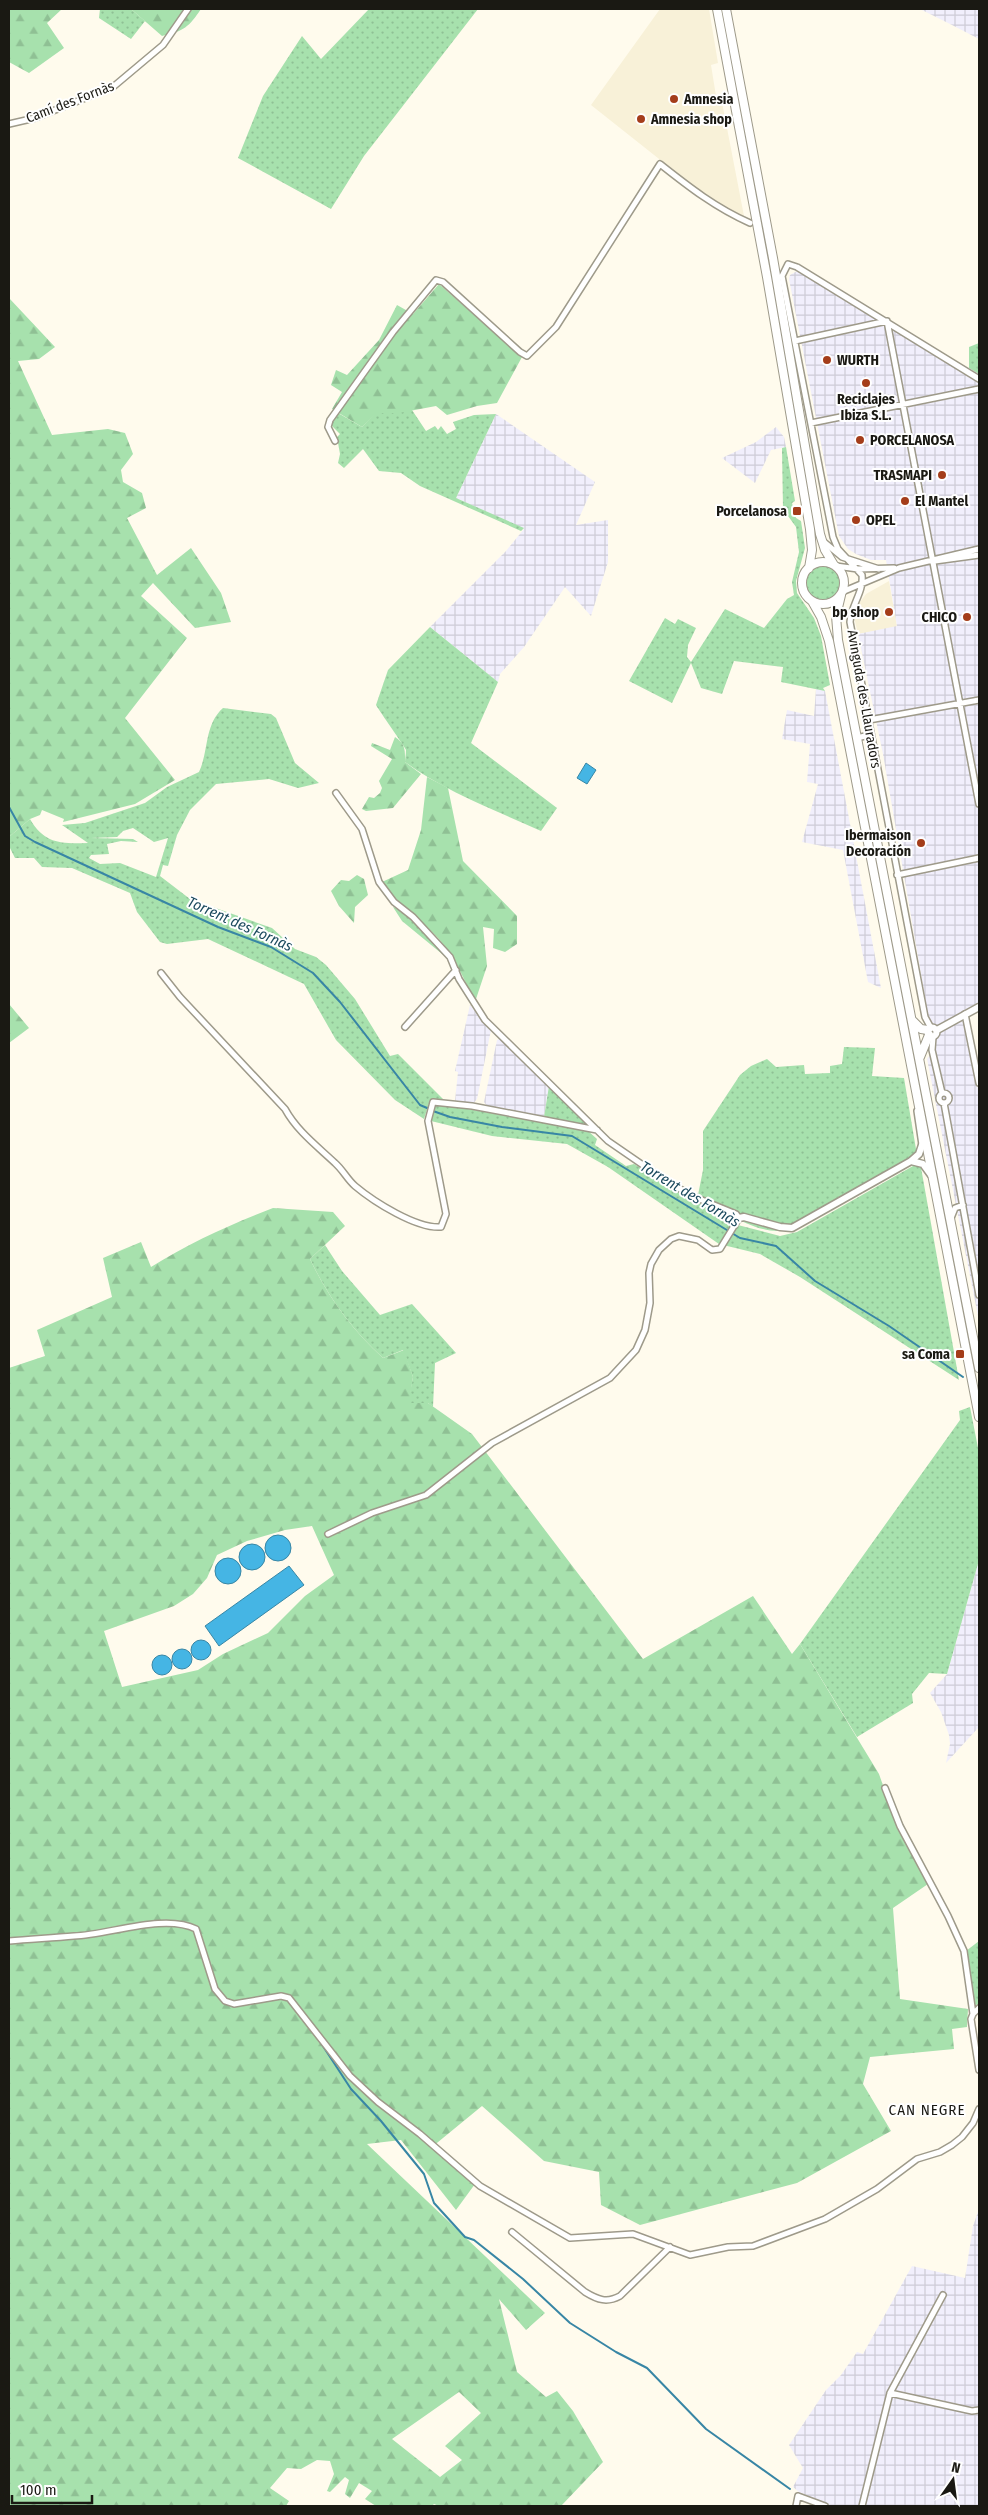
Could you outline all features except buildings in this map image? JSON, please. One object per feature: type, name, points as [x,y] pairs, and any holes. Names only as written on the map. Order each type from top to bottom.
[{"type":"main road","points":[[717,9],[767,277],[812,544],[808,568],[804,574],[802,585],[806,596],[812,601],[821,617],[829,641],[979,1417]]},
{"type":"main road","points":[[726,9],[775,268],[821,540],[844,578],[836,610],[836,632],[979,1368]]},
{"type":"main road","points":[[808,568],[821,562],[835,566]]},
{"type":"main road","points":[[812,601],[825,604],[834,601],[841,594]]},
{"type":"main road","points":[[912,1020],[921,1029],[932,1032],[919,1061]]},
{"type":"street","name":"Camí des Fornàs","points":[[9,124],[35,118],[113,87],[163,45],[188,9]]},
{"type":"street","points":[[335,441],[328,427],[330,420],[392,332],[436,280],[444,282],[520,352],[527,356],[556,327],[660,164],[701,196],[726,212],[750,223]]},
{"type":"street","points":[[862,582],[858,569],[838,549],[834,537],[782,276],[788,264],[797,267],[887,321],[979,379]]},
{"type":"street","points":[[795,341],[887,321]]},
{"type":"street","points":[[887,321],[979,804]]},
{"type":"street","points":[[811,423],[979,389]]},
{"type":"street","points":[[821,540],[846,558],[878,569]]},
{"type":"street","points":[[841,594],[862,582],[899,568],[932,561],[943,556],[979,549]]},
{"type":"street","points":[[932,561],[945,562],[979,555]]},
{"type":"street","points":[[835,566],[858,569],[899,568]]},
{"type":"street","name":"Avinguda des Llauradors","points":[[862,582],[850,614],[850,622],[925,1017],[932,1032],[932,1050],[942,1094],[939,1100],[944,1103],[962,1205]]},
{"type":"street","points":[[869,720],[979,700]]},
{"type":"street","points":[[856,738],[870,735]]},
{"type":"street","points":[[336,792],[362,829],[379,882],[394,902],[438,941],[450,957],[484,1020],[608,1141],[669,1183],[697,1198],[736,1214],[737,1221]]},
{"type":"street","points":[[897,875],[979,858]]},
{"type":"street","points":[[405,1027],[456,970]]},
{"type":"street","points":[[161,972],[180,997],[285,1109],[293,1123],[339,1166],[355,1186],[412,1223],[441,1227],[446,1214],[428,1121],[433,1102],[472,1106],[597,1130]]},
{"type":"street","points":[[932,1032],[979,1007]]},
{"type":"street","points":[[965,1014],[979,1083]]},
{"type":"street","points":[[328,1534],[372,1513],[426,1495],[492,1443],[610,1378],[636,1350],[645,1330],[650,1303],[649,1273],[651,1264],[659,1250],[671,1239],[680,1236],[698,1240],[712,1250],[722,1247],[737,1221],[744,1217],[780,1227],[792,1228],[911,1162],[919,1154],[922,1145],[917,1118],[918,1100]]},
{"type":"street","points":[[911,1162],[923,1164],[933,1178]]},
{"type":"street","points":[[950,1221],[955,1208],[962,1205],[979,1296]]},
{"type":"street","points":[[886,1788],[900,1826],[948,1916],[964,1952],[973,2014]]},
{"type":"street","points":[[9,1941],[53,1936],[75,1936],[164,1923],[184,1923],[196,1929],[215,1990],[225,2001],[234,2004],[281,1996],[289,1998],[350,2076],[378,2102],[420,2134],[480,2186],[570,2238],[633,2234],[690,2255],[700,2255],[728,2247],[753,2246],[825,2219],[877,2189],[917,2159],[940,2152],[962,2137],[979,2109]]},
{"type":"street","points":[[979,2008],[973,2014],[971,2020],[979,2070]]},
{"type":"street","points":[[512,2232],[585,2292],[596,2299],[611,2301],[620,2296],[670,2247]]},
{"type":"street","points":[[862,2506],[890,2393],[944,2295]]},
{"type":"street","points":[[890,2393],[972,2411],[979,2410]]},
{"type":"street","points":[[796,2506],[798,2496],[824,2506]]},
{"type":"shaded area","points":[[660,9],[709,9],[718,63],[711,65],[716,96],[721,97],[744,216],[727,210],[702,193],[591,105]]},
{"type":"shaded area","points":[[920,9],[979,9],[979,39],[952,25]]},
{"type":"shaded area","points":[[797,271],[979,374],[979,1002],[963,1011],[979,1094],[979,1321],[927,1059],[934,1049],[883,754],[858,634],[897,626],[886,560],[871,560],[856,554],[848,549],[839,536],[789,279],[790,275]]},
{"type":"shaded area","points":[[496,414],[595,482],[576,525],[608,520],[608,562],[591,616],[565,587],[524,647],[500,674],[498,682],[430,627],[506,551],[524,529],[456,498]]},
{"type":"shaded area","points":[[776,427],[784,437],[786,447],[771,450],[755,483],[722,458],[756,442]]},
{"type":"shaded area","points":[[889,581],[897,627],[858,634],[854,617],[857,606],[866,594]]},
{"type":"shaded area","points":[[816,689],[825,691],[881,988],[868,982],[843,850],[802,842],[818,784],[807,782],[810,744],[782,739],[787,710],[814,716]]},
{"type":"shaded area","points":[[470,1005],[491,1030],[477,1099],[473,1104],[455,1101],[458,1072],[455,1071]]},
{"type":"shaded area","points":[[502,1038],[549,1086],[544,1117],[487,1106],[484,1102],[497,1040]]},
{"type":"shaded area","points":[[979,1560],[979,1727],[946,1763],[950,1744],[949,1735],[941,1712],[930,1693],[947,1674]]},
{"type":"shaded area","points":[[979,2209],[979,2506],[832,2506],[799,2492],[793,2487],[803,2468],[789,2445],[826,2390],[841,2375],[857,2352],[863,2354],[912,2266],[965,2278],[973,2226]]},
{"type":"green space","points":[[9,9],[62,9],[47,23],[64,48],[29,73],[9,62]]},
{"type":"green space","points":[[100,9],[131,9],[145,21],[131,39],[99,18]]},
{"type":"green space","points":[[131,9],[201,9],[185,27],[162,36]]},
{"type":"green space","points":[[369,9],[478,9],[364,156],[331,209],[238,158],[263,96],[302,36],[321,59]]},
{"type":"green space","points":[[439,284],[522,357],[497,403],[477,406],[447,415],[436,406],[399,413],[377,413],[362,427],[332,409],[342,392],[331,385],[336,370],[347,375],[379,340],[397,305],[413,314]]},
{"type":"green space","points":[[9,298],[55,347],[39,359],[18,361],[52,435],[108,429],[125,433],[133,454],[121,470],[123,482],[142,493],[146,508],[127,518],[157,575],[191,548],[221,593],[231,622],[195,628],[153,583],[141,596],[187,638],[125,718],[175,780],[135,804],[63,822],[64,819],[42,810],[40,815],[30,819],[9,837]]},
{"type":"green space","points":[[979,343],[979,374],[969,368],[969,347]]},
{"type":"green space","points":[[412,410],[426,431],[435,426],[438,430],[441,426],[447,434],[456,429],[453,422],[474,415],[496,414],[456,498],[524,528],[521,531],[420,486],[401,473],[379,471],[363,449],[344,468],[338,463],[340,454],[337,437],[340,434],[331,425],[338,413],[362,427],[376,413]]},
{"type":"green space","points":[[786,447],[795,501],[792,503],[796,518],[801,521],[805,548],[796,581],[797,593],[814,618],[821,636],[830,685],[823,688],[825,691],[781,682],[783,667],[734,661],[722,694],[701,688],[691,663],[672,703],[629,681],[665,618],[675,624],[678,619],[696,628],[688,645],[687,657],[691,662],[725,609],[764,628],[787,599],[794,595],[792,582],[799,552],[796,527],[783,509],[782,448]]},
{"type":"green space","points":[[823,566],[835,571],[840,583],[835,595],[823,600],[811,595],[806,583],[811,571]]},
{"type":"green space","points":[[430,627],[498,682],[471,743],[557,808],[541,831],[454,791],[405,762],[406,750],[376,705],[388,670]]},
{"type":"green space","points":[[223,708],[271,714],[276,718],[295,763],[319,783],[298,788],[269,779],[216,784],[190,810],[177,835],[168,866],[163,865],[160,876],[190,899],[272,928],[295,949],[316,957],[326,965],[355,999],[390,1056],[398,1054],[443,1099],[430,1100],[424,1119],[395,1100],[336,1040],[304,984],[208,939],[167,944],[160,942],[137,912],[130,893],[72,868],[42,867],[34,858],[15,858],[9,846],[9,837],[30,819],[41,833],[55,841],[88,843],[62,825],[85,823],[145,803],[167,787],[199,772],[210,730],[217,715]],"holes":[[[133,828],[154,842],[168,838],[156,877],[120,863],[100,864],[89,858],[91,855],[109,854],[107,844],[121,841],[138,842],[133,839],[91,838],[117,837],[123,831]]]},
{"type":"green space","points":[[395,737],[403,745],[405,762],[421,774],[393,808],[366,811],[362,809],[369,797],[374,798],[380,793],[382,788],[379,781],[392,759],[371,746],[372,743],[390,750]]},
{"type":"green space","points":[[427,777],[448,788],[463,861],[517,916],[517,944],[505,952],[493,948],[494,929],[483,927],[487,966],[475,1002],[456,964],[445,947],[431,931],[393,896],[382,882],[408,870],[421,830]]},
{"type":"green space","points":[[357,875],[364,879],[368,895],[355,907],[354,923],[339,906],[331,891],[341,880],[349,881]]},
{"type":"green space","points":[[393,907],[415,921],[437,944],[447,958],[402,921]]},
{"type":"green space","points":[[9,1004],[29,1028],[9,1043]]},
{"type":"green space","points":[[844,1047],[875,1048],[872,1076],[904,1078],[917,1155],[792,1229],[780,1231],[755,1227],[743,1222],[698,1195],[703,1170],[703,1131],[740,1075],[751,1066],[767,1059],[776,1067],[804,1065],[805,1074],[830,1073],[830,1066],[842,1064]]},
{"type":"green space","points":[[549,1086],[589,1125],[544,1117]]},
{"type":"green space","points":[[434,1103],[587,1130],[597,1139],[595,1145],[626,1166],[634,1164],[734,1224],[780,1236],[797,1232],[920,1162],[959,1380],[800,1277],[760,1254],[719,1244],[608,1167],[567,1144],[492,1136],[431,1121]]},
{"type":"green space","points":[[273,1208],[333,1212],[345,1226],[310,1259],[333,1300],[361,1336],[383,1358],[404,1350],[413,1377],[409,1403],[428,1403],[472,1434],[643,1659],[753,1596],[792,1654],[800,1644],[879,1774],[899,1831],[928,1884],[893,1908],[900,1999],[968,2009],[967,2027],[952,2029],[954,2049],[870,2057],[863,2084],[891,2131],[797,2183],[640,2225],[601,2205],[599,2172],[544,2161],[482,2106],[432,2147],[475,2184],[456,2210],[401,2140],[367,2144],[545,2313],[526,2330],[499,2299],[517,2372],[546,2397],[557,2391],[573,2411],[603,2462],[561,2506],[439,2506],[434,2504],[432,2506],[376,2506],[365,2499],[372,2491],[359,2483],[350,2498],[345,2494],[349,2480],[345,2477],[330,2492],[327,2491],[334,2474],[330,2461],[317,2460],[301,2469],[287,2468],[270,2488],[289,2501],[286,2506],[9,2506],[9,1368],[45,1356],[37,1330],[112,1297],[103,1258],[141,1242],[151,1267],[226,1227]],"holes":[[[312,1526],[334,1575],[305,1596],[268,1633],[223,1654],[198,1670],[122,1687],[104,1631],[174,1606],[193,1594],[207,1578],[217,1555],[247,1541],[285,1530]],[[459,2392],[481,2413],[445,2446],[462,2460],[440,2477],[392,2439]]]},
{"type":"green space","points":[[325,1245],[342,1271],[380,1315],[412,1304],[456,1353],[435,1363],[433,1407],[428,1403],[408,1403],[413,1377],[403,1350],[383,1358],[361,1336],[333,1300],[310,1259]]},
{"type":"green space","points":[[970,1407],[979,1453],[979,1560],[947,1674],[929,1673],[912,1694],[913,1703],[857,1737],[800,1644],[960,1420],[959,1411]]},
{"type":"green space","points":[[979,1941],[979,2004],[973,2006],[966,1951]]},
{"type":"water","points":[[586,763],[596,770],[587,784],[577,778]]},
{"type":"water","points":[[278,1535],[287,1539],[291,1548],[287,1557],[278,1561],[269,1557],[265,1548],[269,1539]]},
{"type":"water","points":[[252,1544],[261,1548],[265,1557],[261,1566],[252,1570],[243,1566],[239,1557],[243,1548]]},
{"type":"water","points":[[228,1558],[237,1562],[241,1571],[237,1580],[228,1584],[219,1580],[215,1571],[219,1562]]},
{"type":"water","points":[[289,1566],[304,1585],[219,1646],[205,1626]]},
{"type":"water","points":[[201,1640],[208,1643],[211,1650],[208,1657],[201,1660],[194,1657],[191,1650],[194,1643]]},
{"type":"water","points":[[182,1649],[189,1652],[192,1659],[189,1666],[182,1669],[175,1666],[172,1659],[175,1652]]},
{"type":"water","points":[[162,1655],[169,1658],[172,1665],[169,1672],[162,1675],[155,1672],[152,1665],[155,1658]]},
{"type":"waterway","name":"Torrent des Fornàs","points":[[9,807],[25,836],[35,842],[218,927],[271,947],[313,973],[340,1002],[420,1105],[427,1108]]},
{"type":"waterway","name":"Torrent des Fornàs","points":[[433,1111],[450,1117],[502,1127],[572,1136],[740,1238],[776,1246],[815,1281],[889,1326],[963,1377]]},
{"type":"waterway","points":[[319,2040],[351,2089],[381,2121],[424,2174],[434,2203],[465,2237],[474,2240],[523,2279],[570,2323],[616,2352],[647,2368],[706,2429],[790,2489]]},
{"type":"place","name":"Amnesia","points":[[674,99]]},
{"type":"place","name":"Amnesia shop","points":[[641,119]]},
{"type":"place","name":"WURTH","points":[[827,360]]},
{"type":"place","name":"Reciclajes Ibiza S.L.","points":[[866,383]]},
{"type":"place","name":"PORCELANOSA","points":[[860,440]]},
{"type":"place","name":"TRASMAPI","points":[[942,475]]},
{"type":"place","name":"El Mantel","points":[[905,501]]},
{"type":"place","name":"Porcelanosa","points":[[797,511]]},
{"type":"place","name":"OPEL","points":[[856,520]]},
{"type":"place","name":"bp shop","points":[[889,612]]},
{"type":"place","name":"CHICO","points":[[967,617]]},
{"type":"place","name":"Ibermaison Decoración","points":[[921,843]]},
{"type":"place","name":"sa Coma","points":[[960,1354]]},
{"type":"district","name":"CAN NEGRE","points":[[927,2110]]}]
